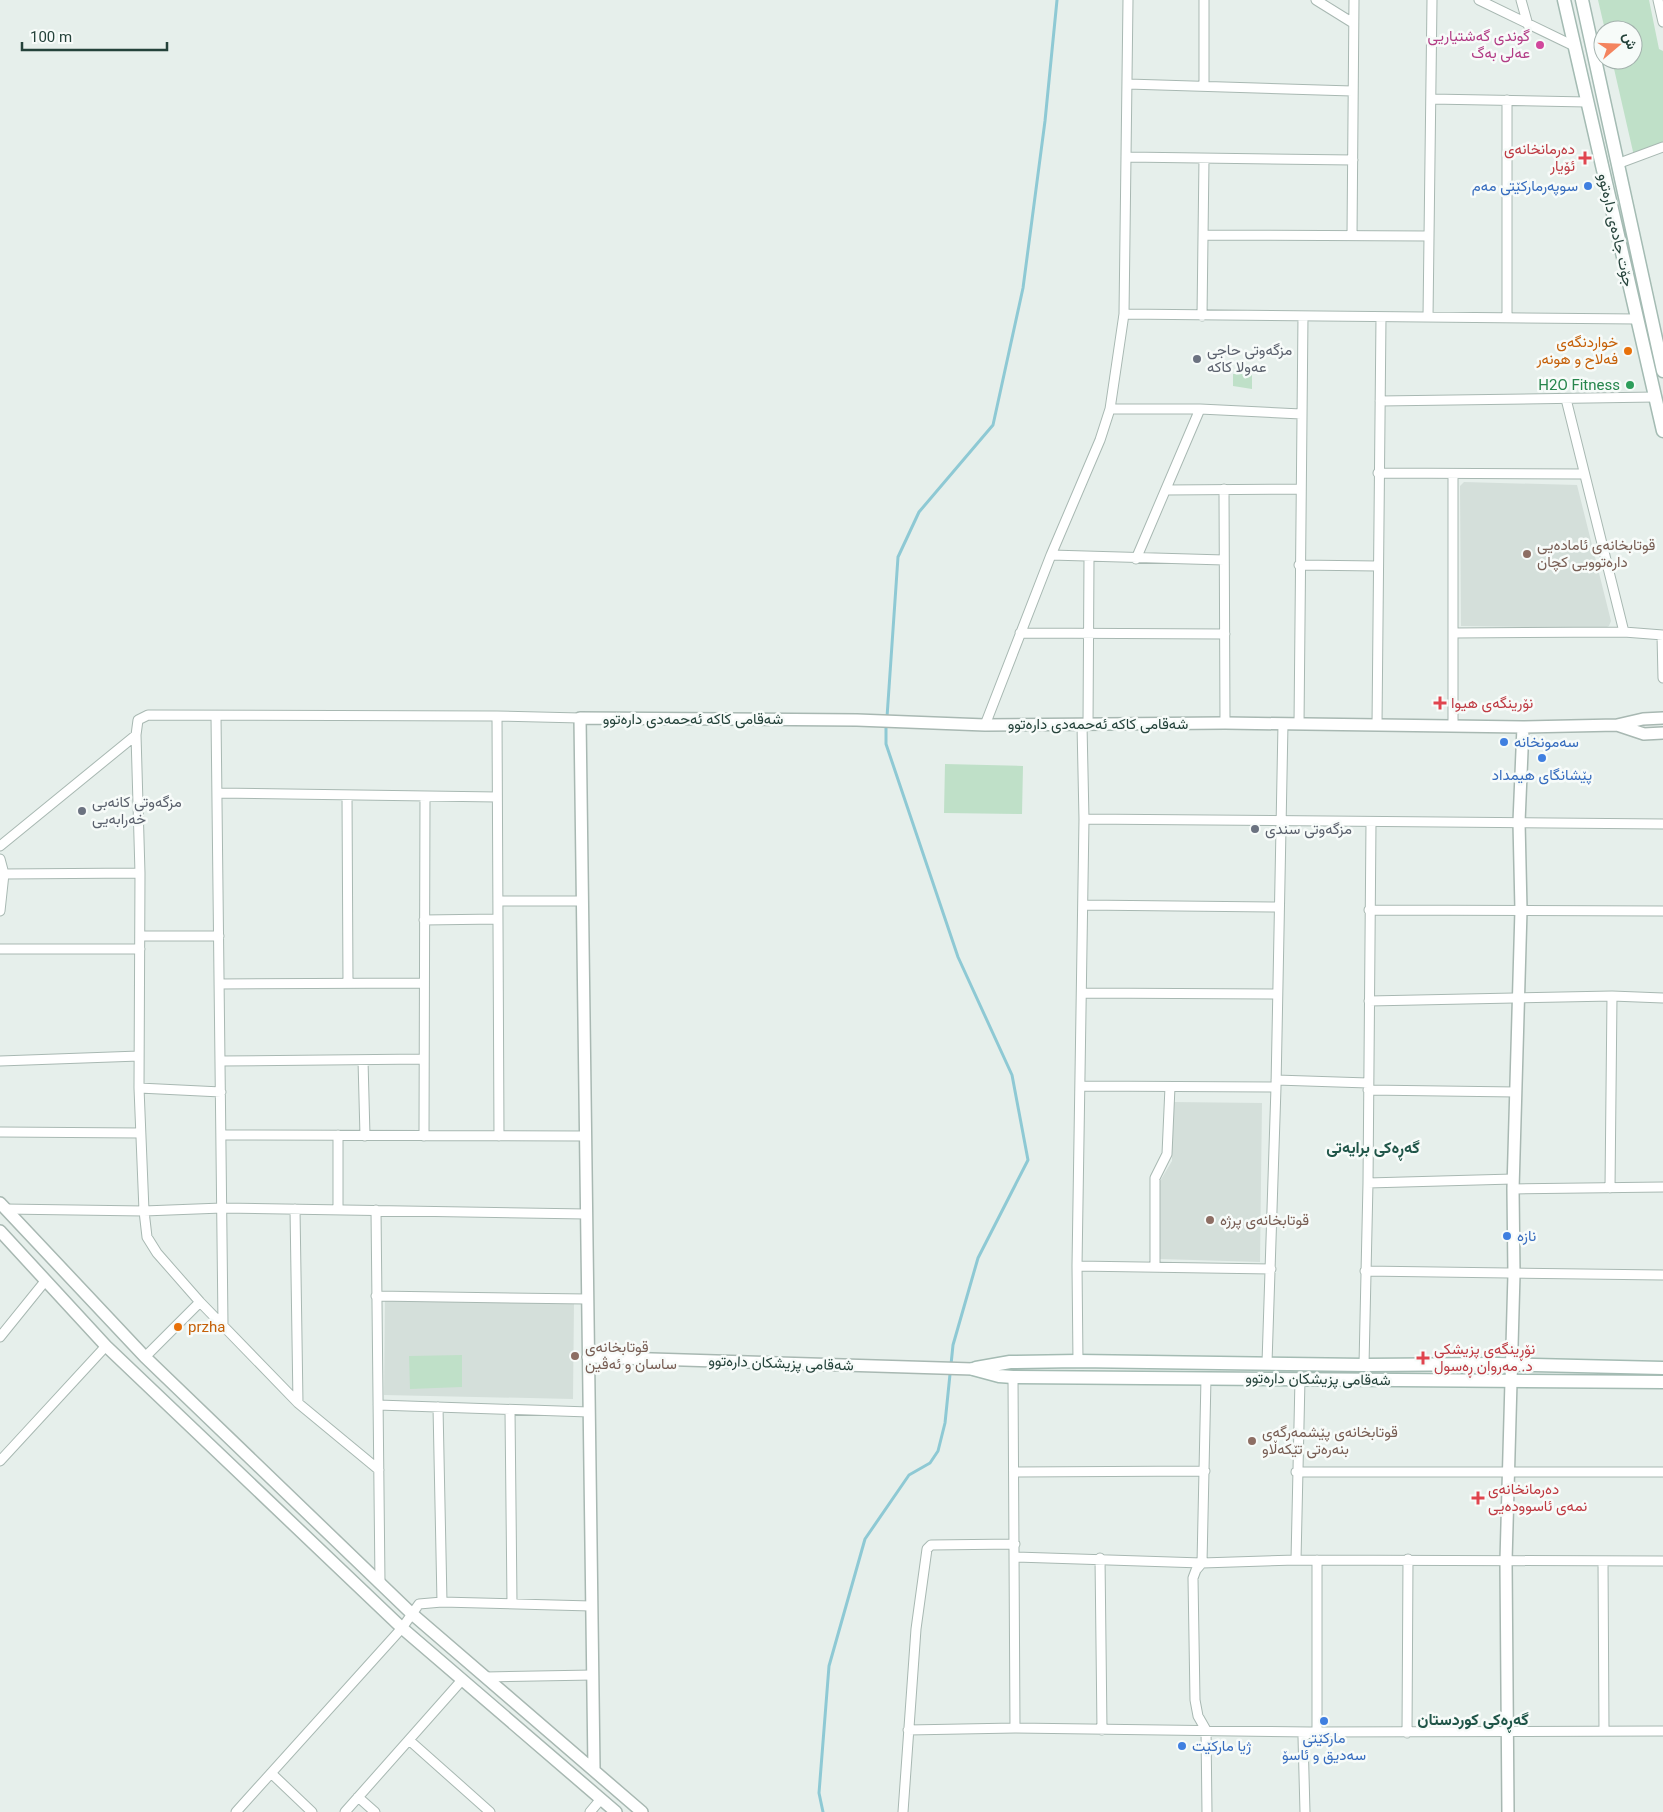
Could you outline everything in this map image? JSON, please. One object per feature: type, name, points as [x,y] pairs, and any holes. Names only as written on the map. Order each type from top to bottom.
[{"type":"main road","name":"جۆت جادەی دارەتوو","points":[[1564,0],[1663,431]]},
{"type":"main road","name":"جۆت جادەی دارەتوو","points":[[1582,0],[1663,371]]},
{"type":"main road","name":"شەقامی پزیشکان دارەتوو","points":[[991,1369],[1010,1362],[1078,1361],[1663,1368]]},
{"type":"main road","points":[[1267,1363],[1267,1378]]},
{"type":"main road","name":"شەقامی پزیشکان دارەتوو","points":[[973,1369],[991,1369],[1013,1377],[1663,1382]]},
{"type":"street","points":[[985,725],[1051,555],[1100,440],[1110,409],[1124,314],[1128,0]]},
{"type":"street","points":[[1204,0],[1204,86]]},
{"type":"street","points":[[1316,0],[1353,23]]},
{"type":"street","points":[[1352,235],[1354,0]]},
{"type":"street","points":[[1428,317],[1432,0]]},
{"type":"street","points":[[1479,0],[1574,46]]},
{"type":"street","points":[[1521,0],[1528,25]]},
{"type":"street","points":[[1658,0],[1663,22]]},
{"type":"street","points":[[1128,84],[1352,91]]},
{"type":"street","points":[[1431,99],[1587,102]]},
{"type":"street","points":[[1507,100],[1507,317]]},
{"type":"street","points":[[1617,164],[1663,147]]},
{"type":"street","points":[[1127,157],[1353,160]]},
{"type":"street","points":[[1202,316],[1204,158]]},
{"type":"street","points":[[1203,235],[1429,236]]},
{"type":"street","points":[[1124,314],[1637,319]]},
{"type":"street","points":[[1299,724],[1299,565],[1303,316]]},
{"type":"street","points":[[1376,725],[1381,317]]},
{"type":"street","points":[[1380,401],[1655,397]]},
{"type":"street","points":[[1566,398],[1624,632]]},
{"type":"street","points":[[1110,409],[1200,409],[1301,414]]},
{"type":"street","points":[[1136,559],[1200,409]]},
{"type":"street","points":[[1378,473],[1584,474]]},
{"type":"street","points":[[1453,474],[1453,726]]},
{"type":"street","points":[[1166,490],[1300,489]]},
{"type":"street","points":[[1224,490],[1225,724]]},
{"type":"street","points":[[1051,555],[1089,558],[1224,560]]},
{"type":"street","points":[[1078,1361],[1077,1266],[1089,558]]},
{"type":"street","points":[[1299,565],[1377,566]]},
{"type":"street","points":[[1452,633],[1624,632],[1662,635],[1663,678]]},
{"type":"street","points":[[1020,633],[1225,634]]},
{"type":"street","points":[[378,1470],[298,1403],[200,1302],[157,1253],[147,1237],[138,1088],[140,872],[136,735],[138,720],[148,715],[580,718],[594,1769]]},
{"type":"street","points":[[216,716],[223,1324]]},
{"type":"street","points":[[497,716],[500,1136]]},
{"type":"street","name":"شەقامی کاکە ئەحمەدی دارەتوو","points":[[580,718],[857,720],[985,725],[1299,724],[1523,727],[1617,725],[1643,719],[1663,718]]},
{"type":"street","points":[[1267,1363],[1276,1084],[1283,724]]},
{"type":"street","name":"شەقامی کاکە ئەحمەدی دارەتوو","points":[[1617,725],[1644,734],[1663,733]]},
{"type":"street","points":[[1508,1812],[1506,1561],[1514,1274],[1513,1184],[1521,910],[1519,822],[1523,727]]},
{"type":"street","points":[[0,846],[136,735]]},
{"type":"street","points":[[217,793],[497,797]]},
{"type":"street","points":[[347,794],[348,983]]},
{"type":"street","points":[[424,1136],[425,796]]},
{"type":"street","points":[[1084,819],[1663,824]]},
{"type":"street","points":[[1364,1365],[1368,1182],[1371,822]]},
{"type":"street","points":[[0,860],[4,874],[0,911]]},
{"type":"street","points":[[4,874],[140,872]]},
{"type":"street","points":[[498,901],[582,901]]},
{"type":"street","points":[[1082,905],[1279,907]]},
{"type":"street","points":[[1369,910],[1663,911]]},
{"type":"street","points":[[424,920],[498,919]]},
{"type":"street","points":[[140,936],[218,936]]},
{"type":"street","points":[[0,949],[140,949]]},
{"type":"street","points":[[219,984],[424,983]]},
{"type":"street","points":[[1082,993],[1277,994]]},
{"type":"street","points":[[1369,1000],[1612,996],[1663,998]]},
{"type":"street","points":[[1610,1188],[1612,996]]},
{"type":"street","points":[[0,1061],[139,1056]]},
{"type":"street","points":[[220,1061],[424,1059]]},
{"type":"street","points":[[363,1060],[365,1136]]},
{"type":"street","points":[[1081,1086],[1170,1087],[1276,1084],[1516,1092]]},
{"type":"street","points":[[1155,1265],[1155,1178],[1167,1154],[1170,1087]]},
{"type":"street","points":[[138,1088],[220,1092]]},
{"type":"street","points":[[0,1132],[140,1133]]},
{"type":"street","points":[[221,1136],[585,1136]]},
{"type":"street","points":[[338,1136],[338,1210]]},
{"type":"street","points":[[1368,1182],[1513,1184],[1610,1188],[1663,1187]]},
{"type":"street","points":[[2,1206],[144,1211],[222,1208],[586,1214]]},
{"type":"street","points":[[2,1206],[145,1357],[411,1613],[642,1812]]},
{"type":"street","points":[[294,1209],[298,1403]]},
{"type":"street","points":[[376,1210],[380,1583]]},
{"type":"street","points":[[0,1231],[106,1346],[402,1628],[616,1812]]},
{"type":"street","points":[[1077,1266],[1155,1265],[1270,1268]]},
{"type":"street","points":[[1365,1271],[1663,1275]]},
{"type":"street","points":[[0,1337],[46,1280]]},
{"type":"street","points":[[376,1296],[587,1299]]},
{"type":"street","points":[[145,1357],[200,1302]]},
{"type":"street","points":[[0,1461],[106,1346]]},
{"type":"street","name":"شەقامی پزیشکان دارەتوو","points":[[588,1358],[973,1369]]},
{"type":"street","points":[[1013,1377],[1015,1728]]},
{"type":"street","points":[[1206,1378],[1202,1563],[1196,1570],[1194,1578],[1195,1700],[1198,1716],[1206,1730],[1207,1812]]},
{"type":"street","points":[[1296,1560],[1296,1472],[1300,1379]]},
{"type":"street","points":[[378,1405],[589,1412]]},
{"type":"street","points":[[438,1407],[442,1602]]},
{"type":"street","points":[[510,1410],[512,1604]]},
{"type":"street","points":[[1014,1472],[1205,1471]]},
{"type":"street","points":[[1296,1472],[1663,1472]]},
{"type":"street","points":[[903,1812],[916,1629],[927,1549],[931,1545],[1015,1544]]},
{"type":"street","points":[[1014,1557],[1100,1558],[1202,1563],[1408,1559],[1663,1561]]},
{"type":"street","points":[[1100,1558],[1102,1730]]},
{"type":"street","points":[[1407,1733],[1408,1559]]},
{"type":"street","points":[[1314,1731],[1318,1560]]},
{"type":"street","points":[[1603,1561],[1604,1731]]},
{"type":"street","points":[[236,1812],[402,1628],[411,1613],[421,1603],[591,1606]]},
{"type":"street","points":[[486,1677],[592,1675]]},
{"type":"street","points":[[345,1812],[462,1680]]},
{"type":"street","points":[[908,1730],[1015,1728],[1407,1733],[1663,1731]]},
{"type":"street","points":[[1305,1812],[1303,1737],[1314,1731]]},
{"type":"street","points":[[409,1740],[490,1812]]},
{"type":"street","points":[[271,1773],[312,1812]]},
{"type":"street","points":[[358,1797],[375,1812]]},
{"type":"street","points":[[590,1812],[601,1799]]},
{"type":"shaded area","name":"قوتابخانەی ئامادەیی دارەتوویی کچان","points":[[1464,482],[1577,485],[1611,621],[1609,626],[1605,628],[1461,626],[1460,486]]},
{"type":"shaded area","name":"قوتابخانەی پرژە","points":[[1172,1102],[1262,1103],[1260,1262],[1160,1259],[1160,1181],[1172,1161]]},
{"type":"shaded area","points":[[385,1299],[574,1301],[573,1399],[384,1395]]},
{"type":"green space","points":[[1598,0],[1649,0],[1659,49],[1663,51],[1663,142],[1634,156],[1614,70],[1643,70],[1643,20],[1603,20]]},
{"type":"green space","points":[[1233,374],[1252,374],[1252,389],[1233,386]]},
{"type":"green space","points":[[945,764],[1023,766],[1022,814],[944,813]]},
{"type":"green space","points":[[462,1355],[462,1387],[410,1389],[409,1356]]},
{"type":"waterway","points":[[887,717],[898,557],[919,512],[993,425],[1023,288],[1045,121],[1057,0]]},
{"type":"waterway","points":[[823,1812],[819,1793],[829,1666],[865,1539],[909,1475],[930,1463],[938,1451],[945,1423],[953,1345],[978,1258],[1028,1160],[1012,1075],[958,957],[886,744],[886,724]]},
{"type":"place","name":"گوندی گەشتیاریی عەلی بەگ","points":[[1540,45]]},
{"type":"place","name":"دەرمانخانەی ئۆیار","points":[[1585,158]]},
{"type":"place","name":"سوپەرمارکێتی مەم","points":[[1588,186]]},
{"type":"place","name":"خواردنگەی فەلاح و هونەر","points":[[1628,351]]},
{"type":"place","name":"مزگەوتی حاجی عەولا کاکە","points":[[1197,359]]},
{"type":"place","name":"H2O Fitness","points":[[1630,385]]},
{"type":"place","name":"قوتابخانەی ئامادەیی دارەتوویی کچان","points":[[1527,554]]},
{"type":"place","name":"نۆرینگەی هیوا","points":[[1440,703]]},
{"type":"place","name":"سەمونخانە","points":[[1504,742]]},
{"type":"place","name":"پێشانگای هیمداد","points":[[1542,758]]},
{"type":"place","name":"مزگەوتی کانەبی خەرابەیی","points":[[82,811]]},
{"type":"place","name":"مزگەوتی سندی","points":[[1255,829]]},
{"type":"place","name":"قوتابخانەی پرژە","points":[[1210,1220]]},
{"type":"place","name":"نازە","points":[[1507,1236]]},
{"type":"place","name":"przha","points":[[178,1327]]},
{"type":"place","name":"قوتابخانەی ساسان و ئەڤین","points":[[575,1356]]},
{"type":"place","name":"نۆڕینگەی پزیشکی د. مەروان ڕەسول","points":[[1423,1358]]},
{"type":"place","name":"قوتابخانەی پێشمەرگەی بنەرەتی تێکەڵاو","points":[[1252,1441]]},
{"type":"place","name":"دەرمانخانەی نمەی ئاسوودەیی","points":[[1478,1498]]},
{"type":"place","name":"مارکێتی سەدیق و ئاسۆ","points":[[1324,1721]]},
{"type":"place","name":"ژیا مارکێت","points":[[1182,1746]]},
{"type":"district","name":"گەڕەکی برایەتی","points":[[1373,1147]]},
{"type":"district","name":"گەڕەکی کوردستان","points":[[1473,1719]]}]
